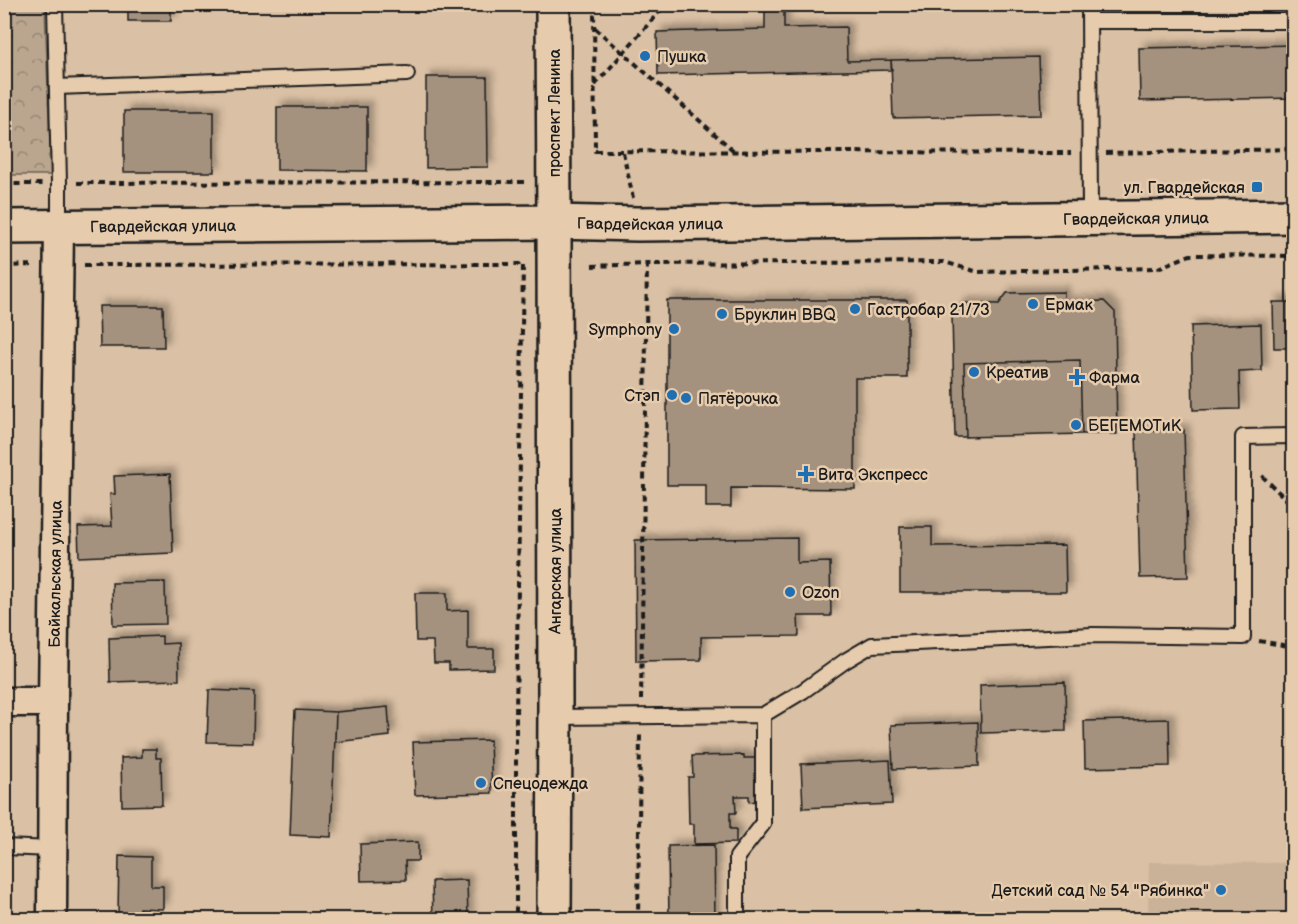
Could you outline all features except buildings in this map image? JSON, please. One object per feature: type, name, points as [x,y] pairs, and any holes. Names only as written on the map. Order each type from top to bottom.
[{"type":"street","name":"проспект Ленина","points":[[553,4],[554,222]]},
{"type":"street","name":"Гвардейская улица","points":[[4,227],[554,222],[638,224],[1293,216]]},
{"type":"street","name":"Ангарская улица","points":[[554,222],[554,920]]},
{"type":"street","name":"Байкальская улица","points":[[52,920],[59,227]]},
{"type":"street","points":[[4,702],[53,702]]},
{"type":"lane","points":[[55,4],[59,227]]},
{"type":"lane","points":[[1089,4],[1090,219]]},
{"type":"lane","points":[[1089,21],[1293,21]]},
{"type":"lane","points":[[57,87],[407,74]]},
{"type":"lane","points":[[555,717],[763,715],[872,645],[1093,634],[1243,638],[1243,437],[1293,436]]},
{"type":"lane","points":[[737,920],[737,857],[763,824],[763,715]]},
{"type":"lane","points":[[4,847],[52,849]]},
{"type":"path","points":[[594,4],[595,152],[1090,153],[1293,149]]},
{"type":"path","points":[[595,86],[666,4]]},
{"type":"path","points":[[595,27],[735,152]]},
{"type":"path","points":[[623,152],[633,202]]},
{"type":"path","points":[[4,184],[524,182]]},
{"type":"path","points":[[592,266],[944,262],[978,272],[1158,268],[1190,255],[1293,256]]},
{"type":"path","points":[[4,266],[523,264],[516,715],[516,920]]},
{"type":"path","points":[[638,920],[648,264]]},
{"type":"path","points":[[1244,458],[1293,507]]},
{"type":"path","points":[[1243,638],[1293,647]]},
{"type":"path","points":[[1288,647],[1293,639]]},
{"type":"shaded area","name":"Детский сад № 54 \"Рябинка\"","points":[[1149,862],[1293,863],[1293,919],[1048,919],[1048,917],[1148,917]]},
{"type":"green space","points":[[5,4],[45,5],[51,175],[5,175]]},
{"type":"place","name":"Пушка","points":[[645,56]]},
{"type":"place","name":"ул. Гвардейская","points":[[1257,187]]},
{"type":"place","name":"Ермак","points":[[1033,304]]},
{"type":"place","name":"Гастробар 21/73","points":[[855,309]]},
{"type":"place","name":"Бруклин BBQ","points":[[722,314]]},
{"type":"place","name":"Symphony","points":[[674,329]]},
{"type":"place","name":"Креатив","points":[[974,372]]},
{"type":"place","name":"Фарма","points":[[1077,377]]},
{"type":"place","name":"Стэп","points":[[672,395]]},
{"type":"place","name":"Пятёрочка","points":[[686,398]]},
{"type":"place","name":"БЕГЕМОТиК","points":[[1076,425]]},
{"type":"place","name":"Вита Экспресс","points":[[806,474]]},
{"type":"place","name":"Ozon","points":[[790,592]]},
{"type":"place","name":"Спецодежда","points":[[481,783]]},
{"type":"place","name":"Детский сад № 54 \"Рябинка\"","points":[[1221,890]]}]
